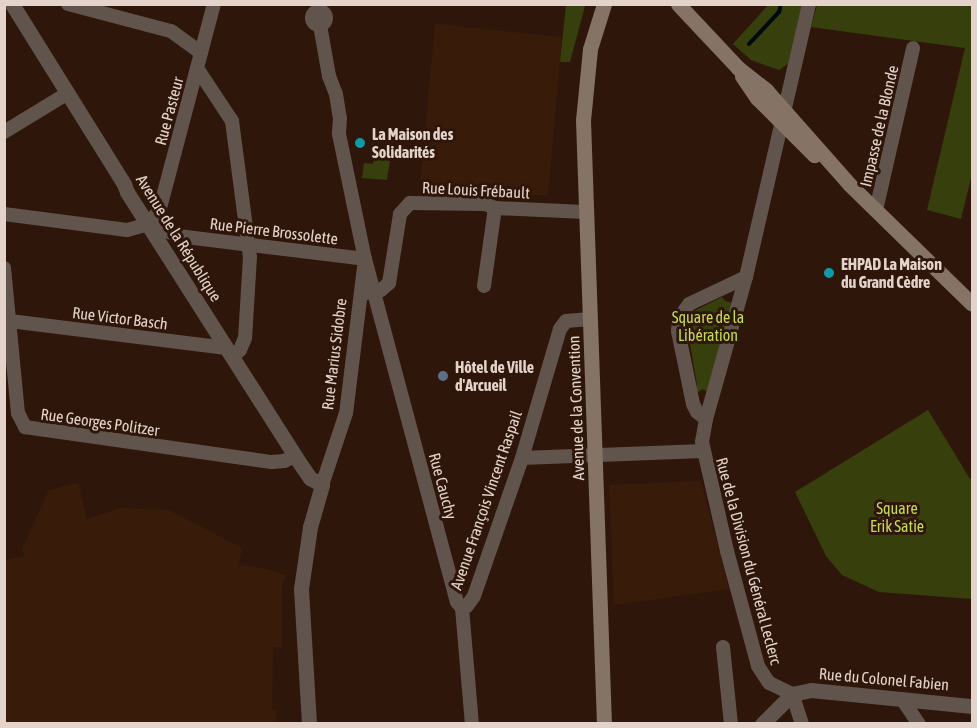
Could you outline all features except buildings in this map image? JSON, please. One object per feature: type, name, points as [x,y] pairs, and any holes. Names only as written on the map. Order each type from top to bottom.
[{"type":"main road","name":"Avenue de la Convention","points":[[604,4],[590,49],[584,91],[585,212],[596,456],[604,723]]},
{"type":"main road","points":[[678,4],[738,68],[752,92],[782,117],[825,167],[850,184],[970,306]]},
{"type":"street","name":"Avenue de la République","points":[[12,4],[127,192],[295,456],[310,478],[321,485]]},
{"type":"street","points":[[68,4],[171,31],[201,53]]},
{"type":"street","name":"Rue Pasteur","points":[[149,224],[160,208],[214,4]]},
{"type":"street","name":"Rue de la Division du Général Leclerc","points":[[792,694],[769,683],[758,666],[703,451],[706,419],[746,277],[809,4]]},
{"type":"street","name":"Rue Marius Sidobre","points":[[309,723],[301,589],[310,527],[321,485],[346,413],[365,259],[339,134],[340,118],[336,94],[329,76],[320,25]]},
{"type":"street","name":"Impasse de la Blonde","points":[[876,210],[913,48]]},
{"type":"street","points":[[197,68],[232,121],[249,245],[245,338],[240,350],[230,352]]},
{"type":"street","points":[[4,132],[68,93]]},
{"type":"street","name":"Rue Louis Frébault","points":[[375,291],[387,287],[391,280],[400,214],[407,204],[417,202],[484,204],[495,208],[585,212]]},
{"type":"street","points":[[484,286],[495,208]]},
{"type":"street","points":[[4,214],[127,230],[149,224]]},
{"type":"street","name":"Rue Pierre Brossolette","points":[[149,224],[178,236],[365,259]]},
{"type":"street","name":"Rue Cauchy","points":[[365,259],[457,602],[462,608],[472,723]]},
{"type":"street","name":"Rue Georges Politzer","points":[[4,268],[18,413],[25,427],[272,462],[288,460],[295,456]]},
{"type":"street","points":[[706,419],[697,412],[693,404],[678,331],[679,318],[690,304],[746,277]]},
{"type":"street","points":[[360,296],[375,291]]},
{"type":"street","name":"Avenue François Vincent Raspail","points":[[462,608],[472,601],[522,458],[560,329],[566,321],[590,319]]},
{"type":"street","name":"Rue Victor Basch","points":[[10,321],[230,352]]},
{"type":"street","points":[[522,458],[703,451]]},
{"type":"street","points":[[723,647],[731,723]]},
{"type":"street","name":"Rue du Colonel Fabien","points":[[792,694],[820,690],[972,706]]},
{"type":"street","points":[[762,723],[792,694],[802,723]]},
{"type":"street","points":[[902,699],[919,723]]},
{"type":"shaded area","points":[[435,24],[562,37],[548,196],[453,188],[452,198],[419,196]]},
{"type":"shaded area","points":[[701,481],[729,589],[614,605],[609,485]]},
{"type":"shaded area","points":[[78,483],[87,519],[121,508],[169,510],[242,548],[239,565],[262,568],[286,575],[282,585],[282,647],[273,647],[272,709],[276,710],[276,723],[5,723],[5,560],[24,556],[22,549],[49,490]]},
{"type":"green space","points":[[566,5],[585,6],[570,62],[560,62]]},
{"type":"green space","points":[[768,5],[802,5],[788,64],[779,70],[751,60],[733,44]]},
{"type":"green space","points":[[817,5],[972,5],[972,174],[961,219],[927,210],[965,48],[811,27]]},
{"type":"green space","points":[[374,152],[391,154],[387,180],[362,178],[364,163],[373,164]]},
{"type":"green space","name":"Square de la Libération","points":[[722,297],[725,301],[733,303],[707,392],[703,389],[695,394],[694,386],[697,385],[687,326],[694,311]]},
{"type":"green space","name":"Square Erik Satie","points":[[928,410],[970,479],[972,478],[972,599],[879,592],[842,575],[826,556],[795,492]]},
{"type":"waterway","points":[[749,44],[779,12],[781,4]]},
{"type":"place","name":"La Maison des Solidarités","points":[[360,143]]},
{"type":"place","name":"EHPAD La Maison du Grand Cèdre","points":[[829,273]]},
{"type":"place","name":"Hôtel de Ville d'Arcueil","points":[[443,376]]}]
